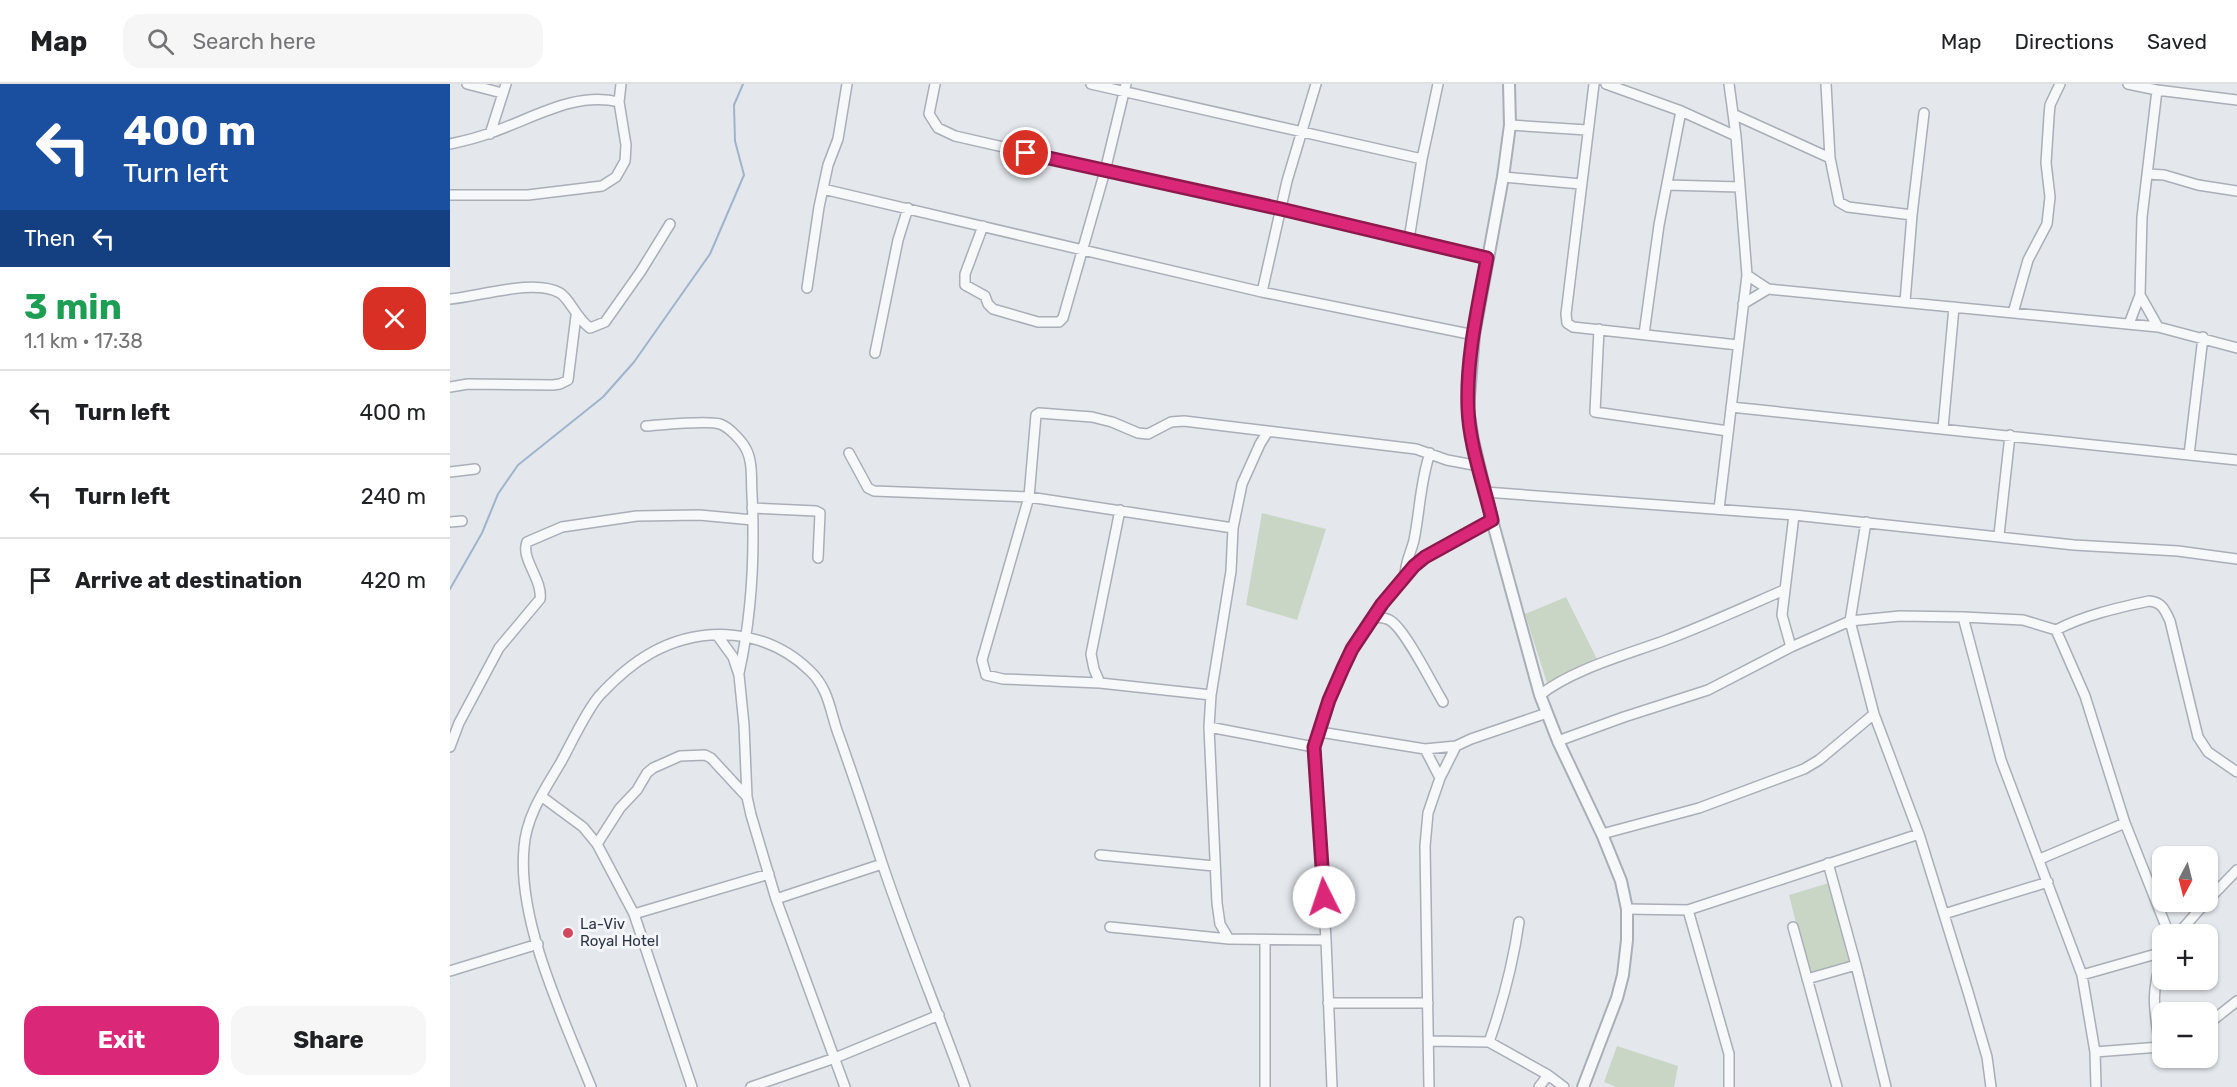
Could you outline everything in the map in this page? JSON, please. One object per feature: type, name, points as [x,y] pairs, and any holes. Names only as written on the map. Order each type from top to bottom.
[{"type":"street","points":[[467,84],[504,88],[490,134]]},
{"type":"street","points":[[450,195],[528,195],[602,186],[616,177],[625,161],[626,145],[619,102],[621,84]]},
{"type":"street","points":[[807,288],[823,189],[828,165],[838,139],[847,84]]},
{"type":"street","points":[[935,84],[929,114],[938,128],[955,136],[1487,258]]},
{"type":"street","points":[[1091,84],[1125,88],[1422,159]]},
{"type":"street","points":[[1262,292],[1301,130],[1316,84]]},
{"type":"street","points":[[1409,239],[1422,159],[1438,84]]},
{"type":"street","points":[[1509,84],[1510,125],[1503,177],[1474,335],[1468,410],[1492,520],[1540,695],[1558,741],[1622,881],[1627,909],[1627,940],[1623,975],[1586,1086]]},
{"type":"street","points":[[1594,84],[1566,314],[1567,323],[1573,327],[1738,345]]},
{"type":"street","points":[[1606,84],[1630,88],[1736,136]]},
{"type":"street","points":[[1719,509],[1747,275],[1736,136],[1729,84]]},
{"type":"street","points":[[1826,84],[1830,158],[1839,202],[1848,207],[1912,215]]},
{"type":"street","points":[[2013,313],[2028,260],[2047,224],[2050,197],[2046,163],[2050,105],[2060,84]]},
{"type":"street","points":[[2128,84],[2237,100]]},
{"type":"street","points":[[983,226],[965,274],[965,285],[985,296],[993,309],[1038,322],[1059,322],[1063,318],[1105,171],[1125,88]]},
{"type":"street","points":[[2129,324],[2140,295],[2140,253],[2157,90]]},
{"type":"street","points":[[450,144],[490,134],[578,100],[606,99],[619,102]]},
{"type":"street","points":[[1644,334],[1681,111]]},
{"type":"street","points":[[1905,302],[1924,113]]},
{"type":"street","points":[[1733,114],[1830,158]]},
{"type":"street","points":[[1510,125],[1587,130]]},
{"type":"street","points":[[2148,174],[2164,175],[2198,185],[2237,191]]},
{"type":"street","points":[[1503,177],[1581,184]]},
{"type":"street","points":[[1667,185],[1740,188]]},
{"type":"street","points":[[823,189],[1262,292],[1474,335]]},
{"type":"street","points":[[875,353],[898,240],[908,208]]},
{"type":"street","points":[[450,299],[492,291],[532,288],[551,290],[561,294],[576,316],[590,327],[599,326],[605,322],[641,271],[670,224]]},
{"type":"street","points":[[1747,275],[1768,289],[2158,327],[2203,337],[2237,348]]},
{"type":"street","points":[[1743,304],[1768,289]]},
{"type":"street","points":[[2140,295],[2158,327]]},
{"type":"street","points":[[1943,428],[1954,308]]},
{"type":"street","points":[[450,387],[468,384],[553,385],[565,382],[568,380],[576,316]]},
{"type":"street","points":[[1599,330],[1595,412],[1728,431]]},
{"type":"street","points":[[2188,455],[2203,337]]},
{"type":"street","points":[[1731,407],[2237,460]]},
{"type":"street","points":[[1211,695],[1100,683],[1003,679],[986,675],[982,660],[1029,497],[1034,419],[1039,413],[1092,417],[1112,422],[1138,433],[1148,434],[1171,422],[1184,421],[1268,431],[1416,449],[1447,460],[1479,466]]},
{"type":"street","points":[[646,426],[720,424],[746,448],[750,464],[753,508],[751,603],[739,675]]},
{"type":"street","points":[[1250,429],[1260,444]]},
{"type":"street","points":[[1229,939],[1220,924],[1214,866],[1209,727],[1211,695],[1231,571],[1233,528],[1242,484],[1268,431]]},
{"type":"street","points":[[1999,536],[2010,435]]},
{"type":"street","points":[[849,453],[868,488],[874,491],[1029,497],[1233,528]]},
{"type":"street","points":[[1406,576],[1405,565],[1414,541],[1421,482],[1430,453]]},
{"type":"street","points":[[450,472],[475,469]]},
{"type":"street","points":[[1485,492],[1794,515],[2074,545],[2178,551],[2237,559]]},
{"type":"street","points":[[753,508],[820,513],[818,558]]},
{"type":"street","points":[[1100,683],[1091,654],[1120,510]]},
{"type":"street","points":[[450,747],[459,723],[499,648],[540,599],[540,587],[526,553],[527,542],[562,527],[637,516],[699,515],[753,520]]},
{"type":"street","points":[[1791,647],[1782,615],[1794,515]]},
{"type":"street","points":[[1332,1087],[1314,747],[1329,700],[1343,668],[1352,649],[1373,617],[1406,576],[1425,557],[1492,520]]},
{"type":"street","points":[[450,522],[462,521]]},
{"type":"street","points":[[1866,522],[1850,621],[1874,714],[1918,834],[1944,914],[1987,1057],[1991,1087]]},
{"type":"street","points":[[1540,695],[1553,686],[1583,672],[1691,631],[1784,590]]},
{"type":"street","points":[[1558,741],[1708,690],[1791,647],[1850,621],[1900,616],[1963,617],[2023,620],[2056,630],[2091,615],[2149,601],[2156,602],[2164,608],[2170,621],[2198,737],[2208,752],[2237,772]]},
{"type":"street","points":[[1373,617],[1389,619],[1394,623],[1407,639],[1443,702]]},
{"type":"street","points":[[1963,617],[2001,760],[2082,975],[2095,1052],[2096,1087]]},
{"type":"street","points":[[2056,630],[2085,696],[2125,823],[2165,924]]},
{"type":"street","points":[[717,635],[733,657],[739,675],[747,797],[776,899],[844,1087]]},
{"type":"street","points":[[591,1087],[530,920],[523,850],[529,820],[598,697],[652,652],[675,641],[717,635],[747,636],[792,655],[812,672],[823,686],[831,704],[837,732],[882,864],[965,1087]]},
{"type":"street","points":[[1320,732],[1425,749],[1456,746],[1547,713]]},
{"type":"street","points":[[1602,834],[1699,808],[1804,769],[1819,760],[1874,714]]},
{"type":"street","points":[[1209,727],[1314,747]]},
{"type":"street","points":[[1429,1087],[1426,827],[1428,813],[1440,778],[1456,746]]},
{"type":"street","points":[[1425,749],[1440,778]]},
{"type":"street","points":[[597,844],[620,808],[637,790],[647,773],[680,756],[695,754],[711,758],[747,797]]},
{"type":"street","points":[[541,796],[583,827],[597,844],[634,914],[692,1087]]},
{"type":"street","points":[[2040,859],[2125,823]]},
{"type":"street","points":[[1627,909],[1688,910],[1918,834]]},
{"type":"street","points":[[1100,855],[1214,866]]},
{"type":"street","points":[[1828,863],[1886,1087]]},
{"type":"street","points":[[776,899],[882,864]]},
{"type":"street","points":[[2218,890],[2237,870]]},
{"type":"street","points":[[634,914],[769,874]]},
{"type":"street","points":[[1944,914],[2048,882]]},
{"type":"street","points":[[1688,910],[1729,1054],[1730,1087]]},
{"type":"street","points":[[2187,924],[2197,912]]},
{"type":"street","points":[[1489,1042],[1504,999],[1514,958],[1519,922]]},
{"type":"street","points":[[1110,927],[1229,939],[1326,940]]},
{"type":"street","points":[[1793,927],[1837,1087]]},
{"type":"street","points":[[1265,940],[1265,1087]]},
{"type":"street","points":[[450,971],[538,945]]},
{"type":"street","points":[[2082,975],[2152,957]]},
{"type":"street","points":[[1807,979],[1856,965]]},
{"type":"street","points":[[2218,1016],[2237,1001]]},
{"type":"street","points":[[1328,1003],[1428,1002]]},
{"type":"street","points":[[751,1087],[835,1058],[939,1015]]},
{"type":"street","points":[[1429,1041],[1489,1042],[1548,1075],[1564,1087]]},
{"type":"street","points":[[2095,1052],[2152,1047]]},
{"type":"street","points":[[1539,1087],[1548,1075]]},
{"type":"green space","points":[[1262,513],[1326,529],[1297,620],[1246,605]]},
{"type":"green space","points":[[1566,597],[1598,661],[1547,683],[1525,614]]},
{"type":"green space","points":[[1829,883],[1850,966],[1809,975],[1789,895]]},
{"type":"green space","points":[[1617,1046],[1678,1066],[1674,1087],[1616,1087],[1604,1082]]},
{"type":"waterway","points":[[450,589],[482,533],[498,494],[518,465],[603,397],[634,362],[710,254],[744,175],[735,141],[734,105],[743,84]]},
{"type":"place","name":"La-Viv Royal Hotel","points":[[568,933]]},
{"type":"route","points":[[1026,153],[1281,209],[1487,258],[1474,335],[1468,410],[1492,520],[1425,557],[1414,566],[1382,604],[1352,649],[1343,668],[1329,700],[1314,747],[1324,897]]}]
